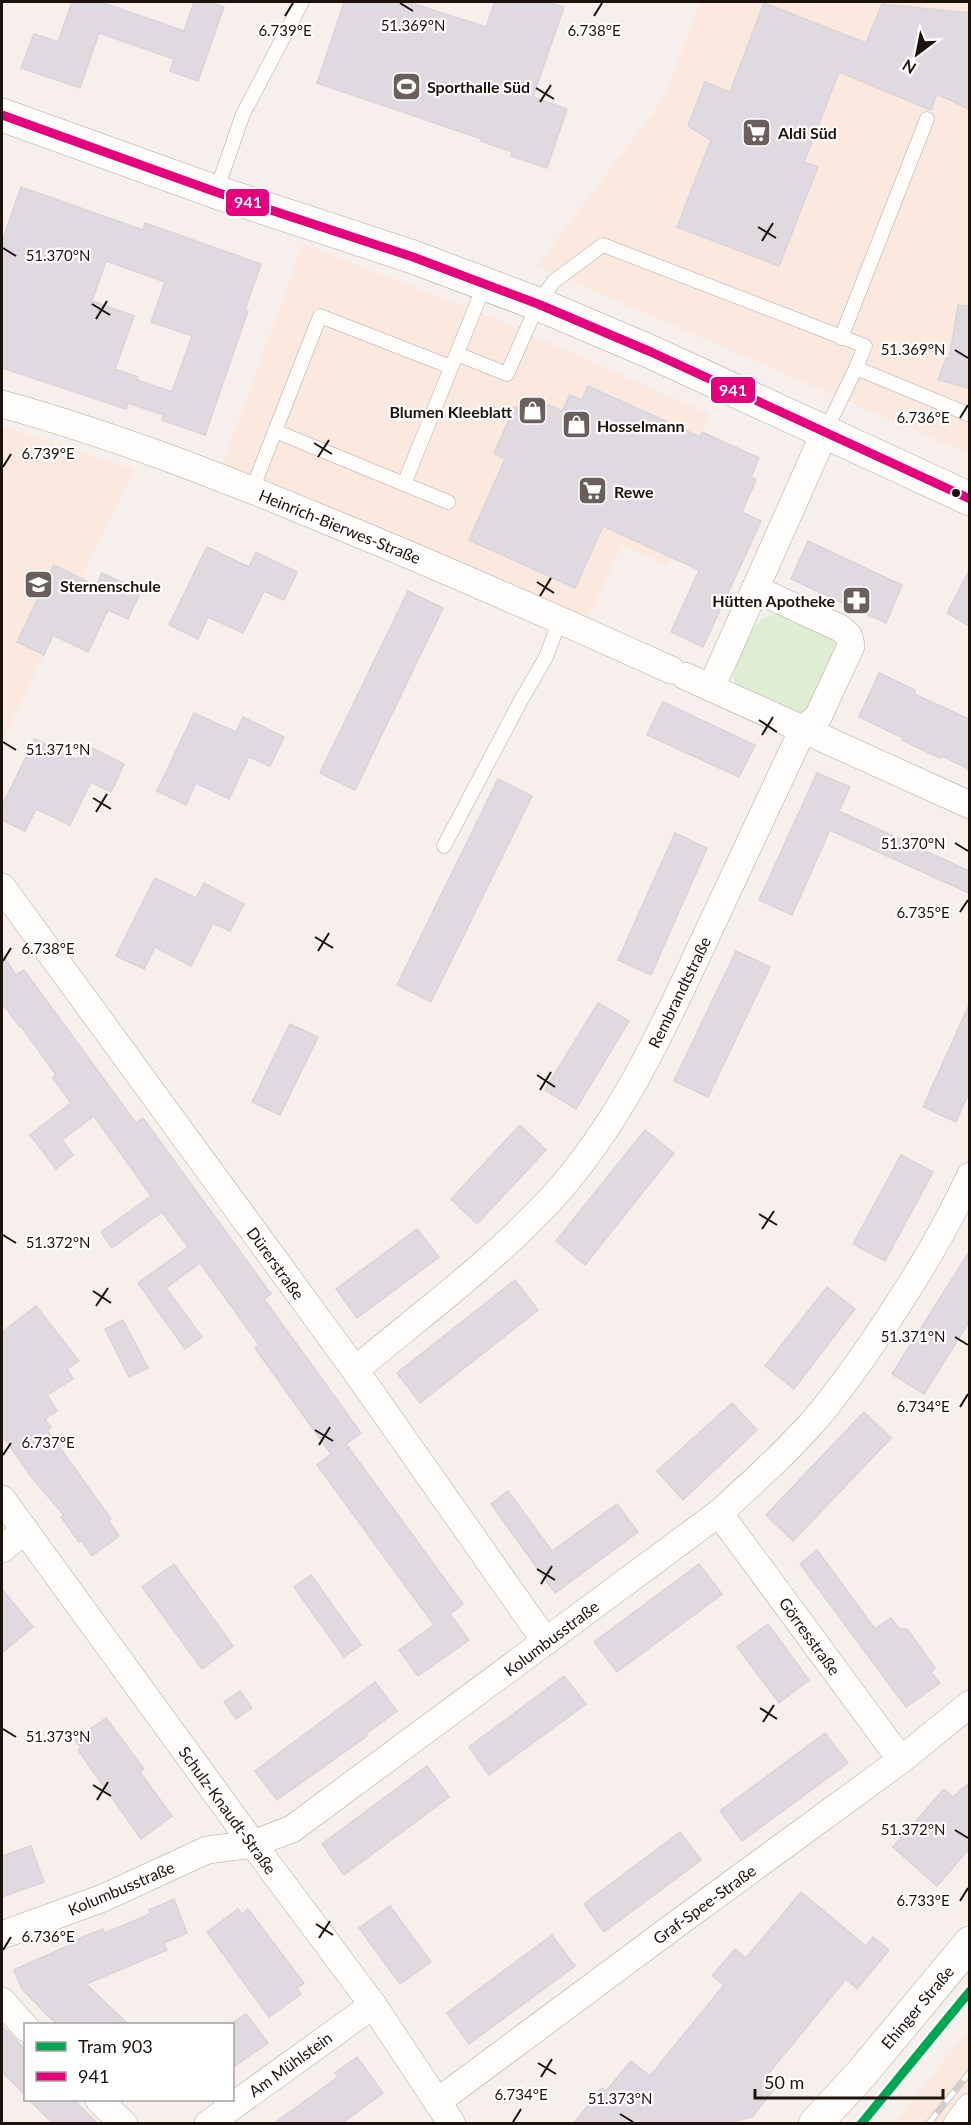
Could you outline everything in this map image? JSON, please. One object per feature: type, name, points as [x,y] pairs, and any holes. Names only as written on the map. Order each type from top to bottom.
[{"type":"main road","points":[[2,115],[216,192],[412,257],[538,304],[651,352],[969,499]]},
{"type":"main road","name":"Ehinger Straße","points":[[815,2124],[862,2073],[969,1943]]},
{"type":"street","name":"Heinrich-Bierwes-Straße","points":[[2,404],[69,423],[252,490],[436,566],[969,805]]},
{"type":"street","points":[[711,688],[825,432]]},
{"type":"street","name":"Rembrandtstraße","points":[[354,1370],[493,1255],[553,1197],[590,1152],[620,1107],[660,1035],[802,729],[819,717],[851,646],[849,636],[840,628],[755,589]]},
{"type":"street","name":"Dürerstraße","points":[[2,887],[354,1370],[546,1642]]},
{"type":"street","name":"Kolumbusstraße","points":[[2,1935],[103,1898],[207,1850],[253,1845],[292,1829],[719,1513],[783,1454],[840,1389],[899,1305],[956,1206],[969,1176]]},
{"type":"street","name":"Schulz-Knaudt-Straße","points":[[2,1499],[253,1845],[373,2005],[445,2113]]},
{"type":"street","name":"Görresstraße","points":[[719,1513],[902,1760]]},
{"type":"street","points":[[2,1549],[25,1530]]},
{"type":"street","name":"Graf-Spee-Straße","points":[[445,2113],[674,1926],[902,1760],[969,1704]]},
{"type":"street","points":[[2,2001],[24,2026]]},
{"type":"street","name":"Am Mühlstein","points":[[208,2124],[373,2005]]},
{"type":"street","points":[[100,2101],[124,2124]]},
{"type":"street","points":[[957,2124],[969,2107]]},
{"type":"lane","points":[[216,192],[243,114],[302,2]]},
{"type":"lane","points":[[841,338],[927,119]]},
{"type":"lane","points":[[457,354],[507,374],[538,304],[554,281],[603,245],[865,346],[825,432]]},
{"type":"lane","points":[[404,484],[485,284]]},
{"type":"lane","points":[[252,490],[320,316],[451,367]]},
{"type":"lane","points":[[856,368],[969,415]]},
{"type":"lane","points":[[275,430],[448,502]]},
{"type":"lane","points":[[444,846],[546,657],[560,620]]},
{"type":"shaded area","points":[[700,2],[969,2],[969,454],[537,266],[664,98]]},
{"type":"shaded area","points":[[303,244],[493,318],[710,414],[693,452],[700,490],[667,565],[622,545],[587,620],[222,467]]},
{"type":"shaded area","name":"Sternenschule","points":[[2,426],[134,469],[2,741]]},
{"type":"shaded area","points":[[969,2030],[969,2123],[894,2123]]},
{"type":"green space","points":[[773,614],[785,615],[830,637],[837,648],[813,707],[804,712],[795,714],[757,700],[740,688],[735,681],[734,667],[751,631],[762,619]]},
{"type":"building","points":[[72,2],[101,2],[184,31],[194,2],[210,2],[224,7],[198,81],[170,71],[174,59],[99,33],[80,88],[21,68],[34,34],[58,42]]},
{"type":"building","name":"Sporthalle Süd","points":[[344,2],[408,2],[486,27],[495,2],[548,2],[564,7],[533,97],[567,109],[547,168],[511,156],[512,152],[481,141],[482,139],[317,83]]},
{"type":"building","name":"Aldi Süd","points":[[764,3],[866,43],[882,4],[969,13],[969,109],[937,94],[931,110],[839,72],[804,162],[818,167],[779,266],[677,227],[711,140],[688,126],[705,82],[730,92]]},
{"type":"building","points":[[21,187],[143,230],[145,223],[261,264],[245,310],[248,311],[205,435],[162,420],[164,415],[128,403],[126,409],[2,368],[2,242]],"holes":[[[106,261],[165,282],[151,322],[192,336],[172,392],[137,380],[138,377],[115,369],[134,316],[92,301]]]},
{"type":"building","points":[[958,305],[969,306],[969,388],[938,380],[946,358],[949,359]]},
{"type":"building","name":"Rewe","points":[[588,386],[700,437],[702,432],[759,458],[751,477],[756,480],[742,512],[761,521],[703,647],[671,632],[699,570],[603,526],[575,588],[469,540],[505,459],[494,453],[514,408],[535,399],[562,411],[570,395],[582,400]]},
{"type":"building","points":[[808,541],[902,585],[886,623],[791,579]]},
{"type":"building","points":[[207,547],[249,567],[256,552],[297,572],[284,600],[264,591],[243,633],[208,617],[198,639],[169,625]]},
{"type":"building","points":[[54,565],[96,586],[102,573],[141,591],[128,619],[108,610],[88,652],[53,635],[44,655],[17,642]]},
{"type":"building","points":[[969,571],[969,626],[947,613]]},
{"type":"building","points":[[408,591],[443,608],[355,790],[320,773]]},
{"type":"building","points":[[879,673],[915,690],[914,694],[969,719],[969,769],[916,747],[902,740],[903,738],[859,717]]},
{"type":"building","points":[[663,702],[755,745],[739,777],[647,735]]},
{"type":"building","points":[[194,713],[236,732],[243,717],[284,737],[270,766],[249,757],[229,799],[196,783],[186,805],[157,791]]},
{"type":"building","points":[[35,739],[77,760],[84,744],[124,764],[111,792],[91,782],[70,825],[36,809],[25,831],[2,820],[2,806]]},
{"type":"building","points":[[817,773],[850,787],[839,811],[969,871],[969,893],[830,830],[792,915],[759,900]]},
{"type":"building","points":[[498,779],[532,796],[431,1002],[397,985]]},
{"type":"building","points":[[675,833],[707,848],[651,975],[618,960]]},
{"type":"building","points":[[155,878],[196,898],[204,883],[244,904],[230,931],[213,923],[191,966],[155,947],[144,969],[116,956]]},
{"type":"building","points":[[736,951],[770,967],[708,1097],[674,1081]]},
{"type":"building","points":[[2,954],[16,975],[24,970],[136,1123],[143,1118],[271,1294],[264,1299],[361,1433],[346,1444],[463,1604],[450,1614],[469,1640],[418,1676],[399,1650],[434,1625],[317,1465],[331,1454],[255,1348],[259,1345],[200,1263],[166,1288],[202,1337],[185,1349],[138,1283],[188,1247],[162,1212],[112,1248],[101,1232],[151,1196],[94,1116],[62,1140],[73,1155],[56,1169],[30,1135],[71,1103],[53,1078],[56,1075],[2,1003]]},
{"type":"building","points":[[598,1003],[629,1021],[576,1109],[545,1090]]},
{"type":"building","points":[[969,1005],[969,1092],[956,1122],[923,1107]]},
{"type":"building","points":[[290,1024],[318,1037],[280,1115],[252,1102]]},
{"type":"building","points":[[520,1125],[546,1150],[477,1224],[451,1199]]},
{"type":"building","points":[[645,1130],[674,1153],[585,1265],[556,1241]]},
{"type":"building","points":[[901,1155],[933,1172],[885,1261],[853,1244]]},
{"type":"building","points":[[417,1229],[439,1257],[357,1318],[336,1289]]},
{"type":"building","points":[[969,1252],[969,1322],[924,1394],[892,1374]]},
{"type":"building","points":[[515,1280],[538,1310],[420,1403],[397,1373]]},
{"type":"building","points":[[827,1287],[855,1309],[794,1389],[765,1366]]},
{"type":"building","points":[[36,1306],[79,1361],[67,1369],[73,1379],[47,1395],[57,1411],[45,1419],[51,1427],[47,1430],[111,1519],[109,1521],[119,1536],[92,1556],[82,1541],[79,1542],[61,1517],[64,1515],[33,1479],[2,1435],[2,1332]]},
{"type":"building","points":[[123,1320],[148,1368],[129,1377],[105,1329]]},
{"type":"building","points":[[732,1403],[757,1430],[683,1500],[657,1471]]},
{"type":"building","points":[[864,1412],[891,1438],[793,1541],[766,1515]]},
{"type":"building","points":[[508,1491],[552,1551],[617,1504],[638,1532],[555,1593],[491,1504]]},
{"type":"building","points":[[817,1550],[875,1629],[891,1618],[899,1629],[907,1629],[935,1668],[931,1672],[940,1683],[906,1707],[800,1564]]},
{"type":"building","points":[[174,1564],[233,1646],[202,1669],[142,1587]]},
{"type":"building","points":[[699,1564],[722,1594],[617,1672],[594,1642]]},
{"type":"building","points":[[311,1575],[361,1645],[344,1657],[294,1587]]},
{"type":"building","points":[[2,1589],[33,1627],[2,1653]]},
{"type":"building","points":[[768,1624],[809,1680],[779,1703],[737,1647]]},
{"type":"building","points":[[564,1676],[586,1704],[489,1775],[469,1747]]},
{"type":"building","points":[[375,1682],[397,1711],[366,1734],[367,1736],[277,1800],[255,1771]]},
{"type":"building","points":[[240,1691],[252,1708],[236,1719],[224,1702]]},
{"type":"building","points":[[106,1718],[144,1769],[140,1772],[172,1816],[141,1839],[78,1750],[81,1748],[75,1740]]},
{"type":"building","points":[[825,1733],[848,1763],[742,1841],[720,1811]]},
{"type":"building","points":[[427,1766],[449,1797],[344,1875],[322,1844]]},
{"type":"building","points":[[969,1783],[969,1849],[937,1886],[893,1847],[944,1789],[953,1797]]},
{"type":"building","points":[[680,1832],[701,1860],[604,1932],[584,1904]]},
{"type":"building","points":[[31,1846],[44,1882],[2,1897],[2,1856]]},
{"type":"building","points":[[801,1892],[866,1946],[873,1937],[889,1950],[857,1989],[846,1979],[764,2079],[775,2088],[752,2117],[723,2124],[573,2124],[602,2088],[606,2091],[631,2061],[650,2076],[724,1985],[712,1976],[735,1949],[746,1958]]},
{"type":"building","points":[[174,1899],[187,1933],[164,1943],[167,1950],[86,1984],[127,2023],[55,2023],[22,1989],[14,1970],[79,1941],[78,1939],[103,1929],[105,1933],[150,1914],[149,1910]]},
{"type":"building","points":[[390,1906],[431,1962],[400,1984],[359,1928]]},
{"type":"building","points":[[238,1909],[242,1914],[248,1909],[304,1983],[297,1988],[301,1994],[269,2017],[207,1932]]},
{"type":"building","points":[[552,1935],[575,1966],[469,2044],[447,2013]]},
{"type":"building","points":[[246,2014],[268,2043],[234,2067],[234,2023],[232,2023]]},
{"type":"building","points":[[2,2026],[24,2048],[24,2094],[2,2072]]},
{"type":"building","points":[[357,2057],[383,2093],[341,2124],[273,2124],[338,2077],[335,2073]]},
{"type":"building","points":[[30,2101],[75,2101],[98,2124],[54,2124]]},
{"type":"railway","points":[[928,2124],[970,2072]]},
{"type":"tram line","name":"903","points":[[861,2124],[970,1991]]},
{"type":"transit line","name":"941","points":[[2,115],[216,192],[413,257],[538,304],[651,352],[970,499]]},
{"type":"place","name":"Sporthalle Süd","points":[[406,86]]},
{"type":"place","name":"Aldi Süd","points":[[757,132]]},
{"type":"place","name":"Blumen Kleeblatt","points":[[533,411]]},
{"type":"place","name":"Hosselmann","points":[[576,425]]},
{"type":"place","name":"Rewe","points":[[593,491]]},
{"type":"place","name":"Sternenschule","points":[[39,585]]},
{"type":"place","name":"Hütten Apotheke","points":[[856,600]]}]
